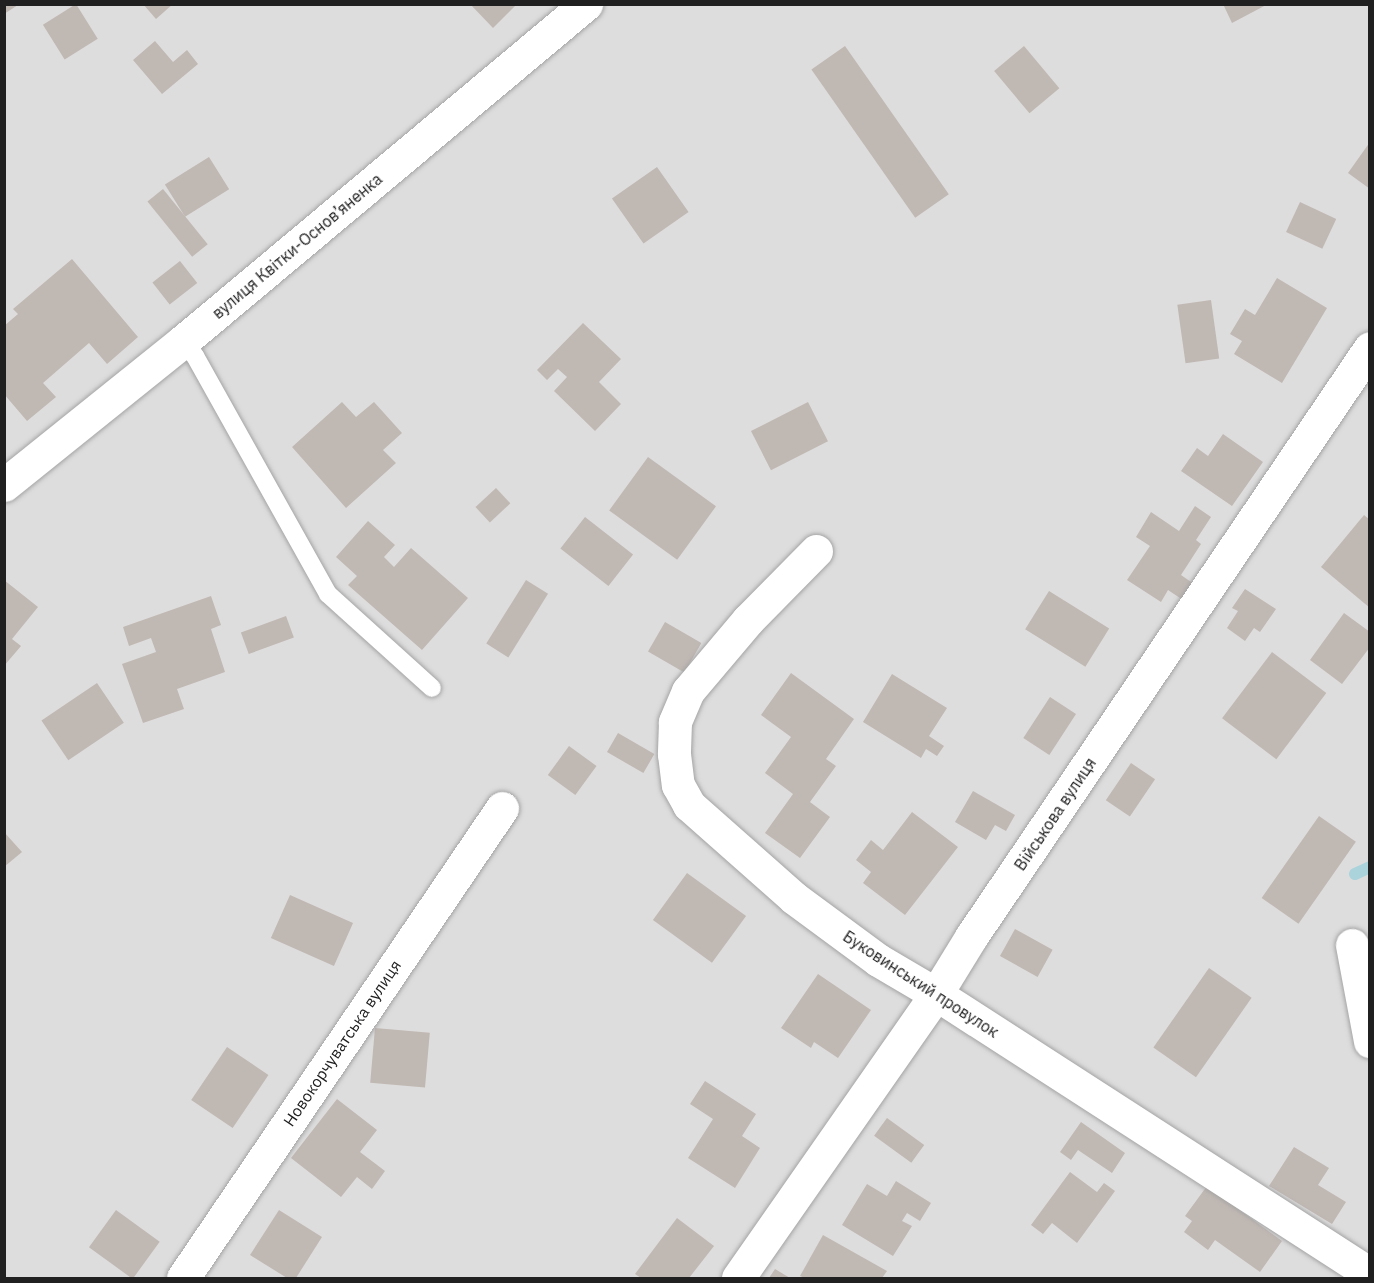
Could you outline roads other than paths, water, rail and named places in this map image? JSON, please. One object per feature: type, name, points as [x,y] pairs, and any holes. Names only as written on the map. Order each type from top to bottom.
[{"type":"street","name":"вулиця Квітки-Основ’яненка","points":[[4,485],[182,342],[586,4]]},
{"type":"street","name":"Військова вулиця","points":[[738,1278],[936,994],[971,937],[1370,348]]},
{"type":"street","name":"Буковинський провулок","points":[[816,551],[748,620],[688,691],[675,722],[674,754],[678,785],[689,805],[794,898],[878,960],[936,994],[1367,1275]]},
{"type":"street","name":"Новокорчуватська вулиця","points":[[183,1278],[502,808]]},
{"type":"street","points":[[1352,945],[1370,1041]]},
{"type":"lane","points":[[182,342],[195,356],[328,594],[432,688]]},
{"type":"waterway","points":[[1355,874],[1370,867]]}]
